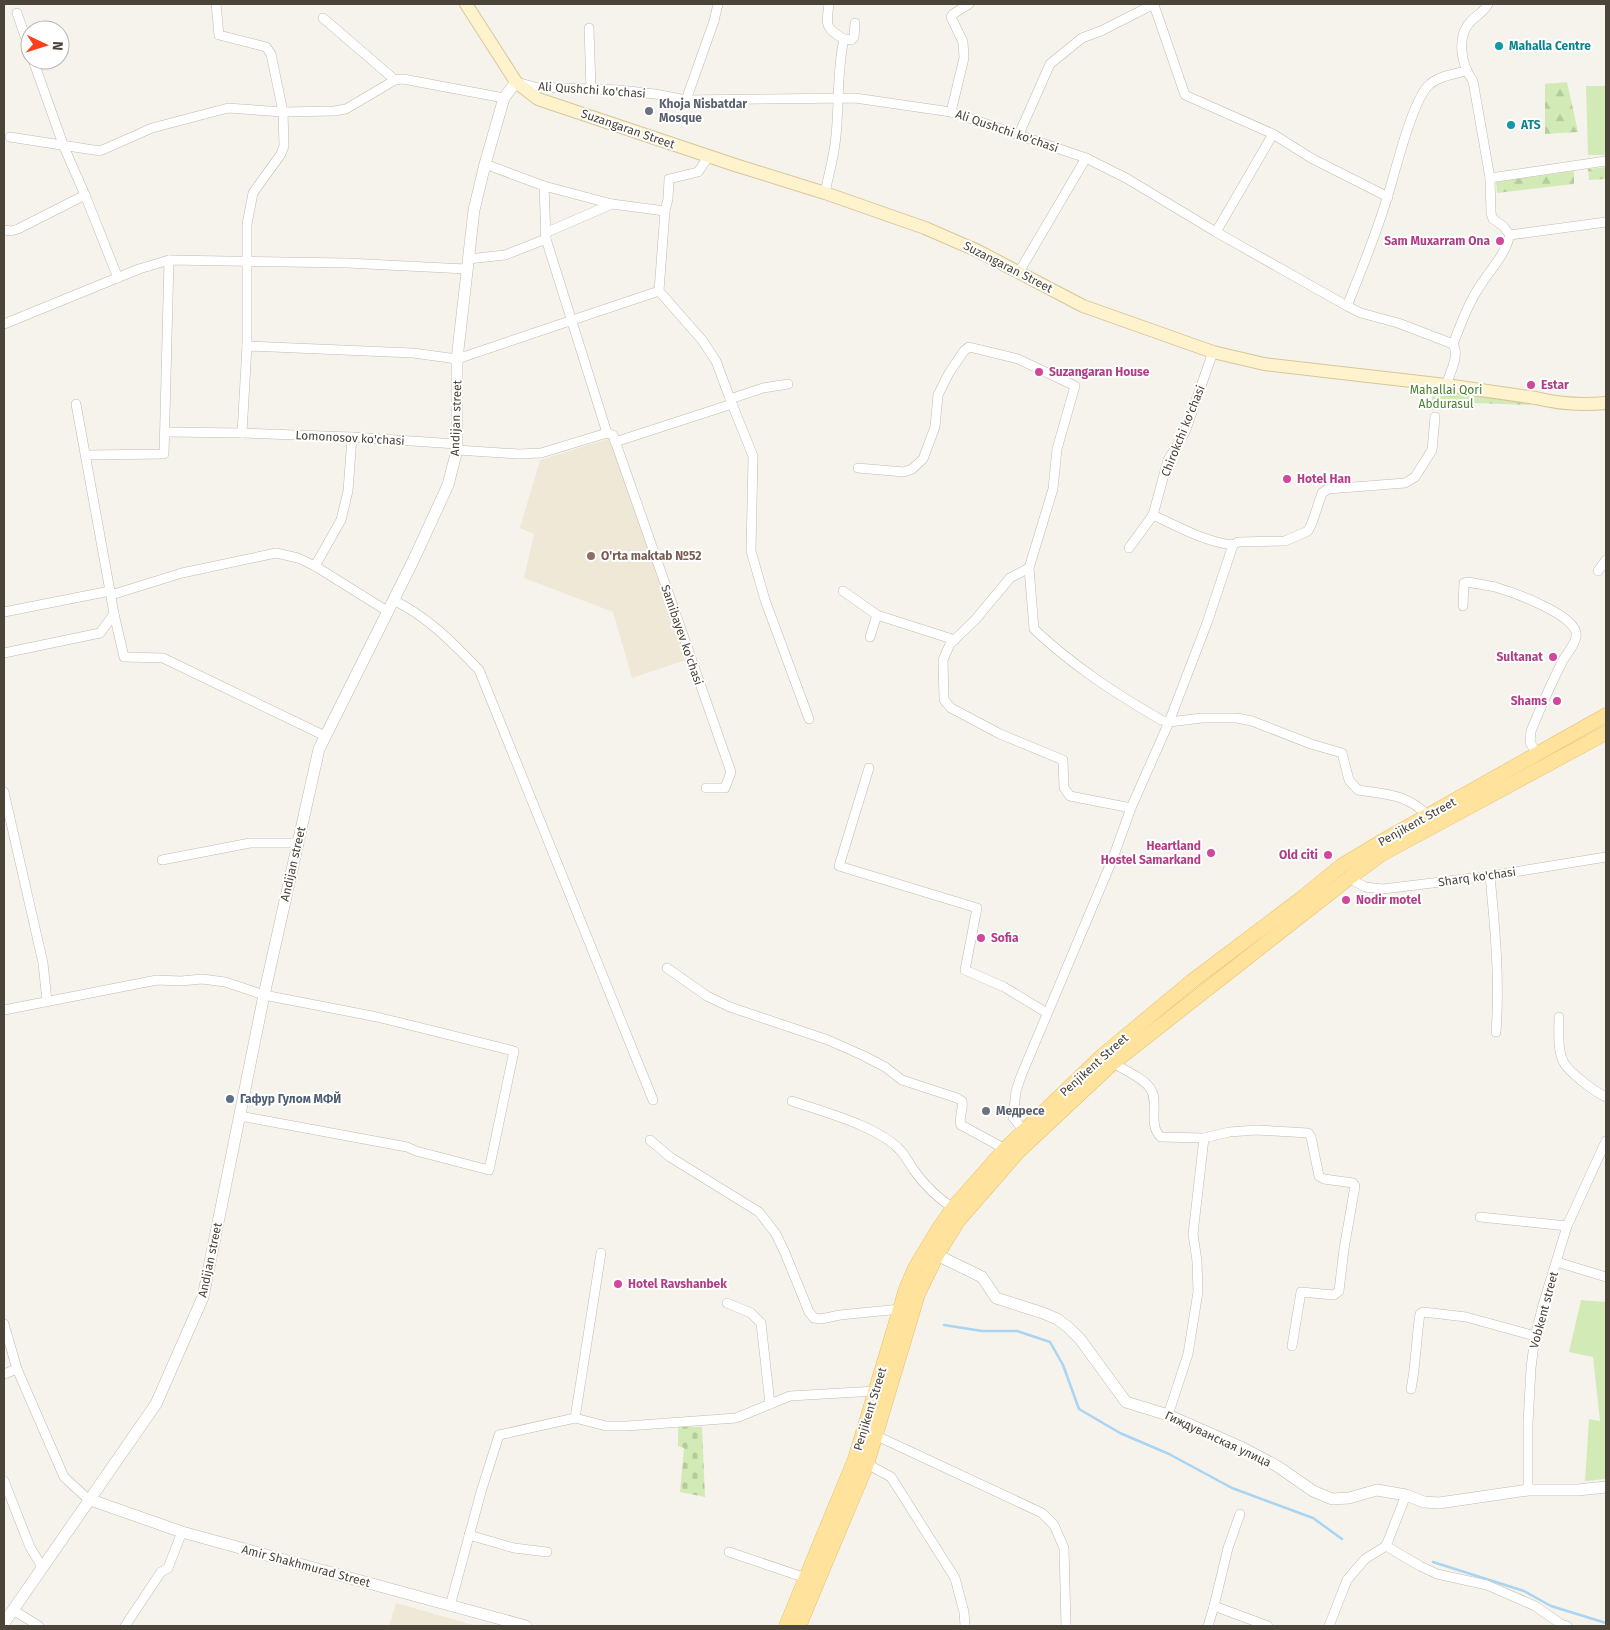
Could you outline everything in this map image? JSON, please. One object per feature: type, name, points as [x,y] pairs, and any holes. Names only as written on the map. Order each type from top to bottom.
[{"type":"main road","name":"Suzangaran Street","points":[[466,4],[516,82],[538,99],[825,193],[924,228],[978,251],[1083,306],[1212,352],[1264,364],[1446,385],[1548,401],[1590,404],[1606,403]]},
{"type":"main road","name":"Penjikent Street","points":[[786,1626],[855,1459],[906,1289],[939,1228],[953,1208],[1004,1149],[1103,1055],[1192,981],[1302,898],[1341,866],[1606,715]]},
{"type":"main road","name":"Penjikent Street","points":[[799,1626],[867,1464],[877,1436],[918,1294],[937,1255],[958,1221],[1018,1152],[1113,1063],[1382,854],[1606,733]]},
{"type":"street","points":[[216,4],[219,35],[266,47],[271,54],[283,112],[284,146],[281,154],[253,193],[247,224],[247,346],[242,433]]},
{"type":"street","points":[[686,100],[714,21],[718,4]]},
{"type":"street","points":[[829,4],[828,24],[830,31],[844,39],[851,40],[854,37],[855,23]]},
{"type":"street","points":[[951,112],[964,58],[963,42],[951,17],[969,4]]},
{"type":"street","points":[[1019,134],[1050,64],[1082,38],[1103,30],[1154,4],[1185,95],[1273,134],[1311,158],[1388,197]]},
{"type":"street","points":[[1488,4],[1464,31],[1462,45],[1466,71],[1473,81],[1490,178],[1491,213],[1493,219],[1504,226],[1510,235]]},
{"type":"street","points":[[16,13],[20,24]]},
{"type":"street","points":[[323,18],[395,80]]},
{"type":"street","points":[[590,28],[591,89]]},
{"type":"street","points":[[825,193],[835,143],[839,73],[844,39]]},
{"type":"street","points":[[37,70],[64,146],[118,278]]},
{"type":"street","points":[[1347,306],[1388,197],[1402,147],[1420,97],[1430,83],[1466,71]]},
{"type":"street","points":[[10,137],[100,151],[152,128],[228,108],[283,112],[346,109],[395,80],[403,79],[504,98]]},
{"type":"street","name":"Ali Qushchi ko'chasi","points":[[516,82],[536,86],[655,94],[686,100],[855,98],[951,112],[1086,158],[1126,178],[1216,232],[1347,306],[1361,313],[1424,332],[1453,344]]},
{"type":"street","name":"Andijan street","points":[[4,1623],[88,1499],[156,1404],[203,1297],[264,995],[319,748],[388,611],[448,485],[457,447],[458,358],[474,210],[504,98],[516,82]]},
{"type":"street","points":[[1216,232],[1273,134]]},
{"type":"street","points":[[709,156],[698,172],[669,179],[659,291],[702,340],[716,361],[753,456],[751,550],[765,600],[809,719]]},
{"type":"street","points":[[1019,272],[1086,158]]},
{"type":"street","points":[[1490,178],[1606,161]]},
{"type":"street","points":[[485,164],[544,186],[612,204],[665,211]]},
{"type":"street","name":"Samibayev ko'chasi","points":[[544,186],[545,236],[606,433],[613,435],[731,772],[725,788],[706,788]]},
{"type":"street","points":[[4,230],[18,229],[85,195]]},
{"type":"street","points":[[4,324],[118,278],[169,260],[467,264],[505,256],[612,204]]},
{"type":"street","points":[[1510,235],[1606,222]]},
{"type":"street","points":[[1446,385],[1456,355],[1453,344],[1481,284],[1504,253],[1510,235]]},
{"type":"street","points":[[86,455],[164,454],[169,260]]},
{"type":"street","points":[[247,346],[413,353],[458,358],[659,291]]},
{"type":"street","points":[[858,468],[904,472],[912,469],[924,459],[935,427],[938,395],[949,373],[964,351],[969,347],[1018,359],[1075,386],[1057,449],[1053,489],[1029,568],[1034,629],[1059,653],[1111,690],[1161,720],[1169,722],[1202,718],[1237,718],[1252,721],[1311,744],[1342,753],[1349,780],[1358,790],[1399,796],[1419,807],[1428,816]]},
{"type":"street","name":"Chirokchi ko'chasi","points":[[1153,515],[1168,460],[1185,432],[1212,352]]},
{"type":"street","points":[[615,442],[731,402],[764,388],[788,384]]},
{"type":"street","points":[[76,404],[110,593],[124,657],[163,658],[325,736]]},
{"type":"street","points":[[1129,548],[1153,515],[1188,532],[1221,544],[1233,545],[1238,542],[1286,541],[1308,531],[1322,493],[1328,489],[1404,483],[1410,480],[1424,464],[1432,450],[1435,417]]},
{"type":"street","name":"Lomonosov ko'chasi","points":[[166,432],[352,437],[519,454],[541,453],[606,433]]},
{"type":"street","points":[[315,566],[340,520],[348,491],[352,437]]},
{"type":"street","points":[[1023,1130],[1013,1117],[1016,1091],[1113,858],[1131,808],[1169,722],[1207,623],[1233,545]]},
{"type":"street","points":[[4,612],[110,593],[182,573],[276,553],[298,558],[315,566],[388,611]]},
{"type":"street","points":[[1598,570],[1606,560]]},
{"type":"street","points":[[1029,568],[1010,578],[975,620],[950,644],[943,660],[944,700],[951,708],[1000,734],[1063,760],[1064,788],[1070,796],[1131,808]]},
{"type":"street","points":[[1463,606],[1464,583],[1468,582],[1495,587],[1528,599],[1557,613],[1575,629],[1577,636],[1574,644],[1561,663],[1531,731],[1530,742],[1537,754]]},
{"type":"street","points":[[843,590],[876,615],[954,640]]},
{"type":"street","points":[[393,600],[409,608],[448,638],[480,670],[653,1100]]},
{"type":"street","points":[[4,653],[100,633],[114,614]]},
{"type":"street","points":[[870,637],[876,615]]},
{"type":"street","points":[[869,768],[840,866],[977,908],[965,970],[1004,987],[1047,1013]]},
{"type":"street","points":[[4,792],[43,963],[48,1001]]},
{"type":"street","points":[[162,860],[250,843],[298,843]]},
{"type":"street","name":"Sharq ko'chasi","points":[[1349,878],[1365,887],[1383,889],[1490,876],[1606,857]]},
{"type":"street","points":[[1490,876],[1497,958],[1498,1004],[1496,1032]]},
{"type":"street","points":[[667,968],[707,996],[821,1038],[864,1056],[885,1067],[902,1080],[957,1098],[963,1104],[961,1125],[1004,1149]]},
{"type":"street","points":[[4,1010],[157,980],[181,981],[202,979],[225,982],[264,995],[377,1017],[514,1051],[489,1170],[407,1147],[240,1116]]},
{"type":"street","points":[[1559,1017],[1560,1051],[1564,1063],[1587,1085],[1606,1097]]},
{"type":"street","points":[[1113,1063],[1149,1087],[1153,1093],[1155,1129],[1161,1137],[1204,1138],[1228,1132],[1257,1130],[1308,1134],[1311,1137],[1319,1176],[1324,1179],[1353,1183],[1355,1186],[1338,1294],[1301,1292],[1292,1346]]},
{"type":"street","points":[[792,1101],[859,1125],[893,1144],[900,1150],[921,1180],[936,1197],[953,1208]]},
{"type":"street","points":[[1168,1414],[1188,1354],[1198,1292],[1194,1234],[1204,1138]]},
{"type":"street","points":[[650,1140],[670,1157],[759,1212],[776,1234],[809,1312],[814,1318],[821,1319],[840,1315],[900,1309]]},
{"type":"street","name":"Vobkent street","points":[[1528,1490],[1528,1422],[1531,1368],[1536,1336],[1543,1306],[1568,1226],[1606,1141]]},
{"type":"street","points":[[1480,1217],[1568,1226]]},
{"type":"street","points":[[576,1418],[602,1252]]},
{"type":"street","name":"Гиждуванская улица","points":[[937,1255],[982,1277],[996,1298],[1043,1313],[1057,1319],[1068,1327],[1080,1338],[1126,1402],[1168,1414],[1252,1452],[1277,1466],[1313,1491],[1332,1499],[1349,1498],[1377,1490],[1406,1495],[1424,1502],[1439,1503],[1528,1490],[1578,1490],[1606,1487]]},
{"type":"street","points":[[1557,1262],[1606,1277]]},
{"type":"street","points":[[727,1303],[751,1313],[761,1323],[770,1404]]},
{"type":"street","points":[[1411,1389],[1415,1344],[1420,1314],[1423,1312],[1466,1317],[1536,1336]]},
{"type":"street","points":[[4,1324],[17,1369],[64,1477],[88,1499]]},
{"type":"street","points":[[4,1374],[17,1369]]},
{"type":"street","points":[[450,1606],[499,1435],[576,1418],[606,1426],[627,1426],[736,1418],[790,1396],[876,1391]]},
{"type":"street","points":[[877,1436],[1042,1514],[1054,1525],[1064,1548],[1066,1626]]},
{"type":"street","points":[[867,1464],[891,1477],[955,1578],[964,1612],[965,1626]]},
{"type":"street","points":[[4,1481],[30,1547],[42,1567]]},
{"type":"street","points":[[1329,1626],[1347,1580],[1365,1559],[1386,1546],[1406,1495]]},
{"type":"street","name":"Amir Shakhmurad Street","points":[[88,1499],[182,1532],[526,1626]]},
{"type":"street","points":[[1208,1626],[1228,1548],[1240,1514]]},
{"type":"street","points":[[126,1626],[161,1572],[168,1568],[182,1532]]},
{"type":"street","points":[[469,1535],[514,1548],[546,1552]]},
{"type":"street","points":[[1386,1546],[1437,1574],[1487,1586],[1535,1606],[1567,1626]]},
{"type":"street","points":[[729,1552],[806,1578]]},
{"type":"street","points":[[1214,1606],[1268,1626]]},
{"type":"street","points":[[13,1610],[39,1626]]},
{"type":"shaded area","name":"O'rta maktab №52","points":[[611,438],[689,659],[632,678],[613,612],[524,578],[534,534],[520,528],[540,460]]},
{"type":"shaded area","points":[[396,1603],[477,1626],[389,1626]]},
{"type":"green space","points":[[1567,82],[1578,132],[1545,134],[1545,84]]},
{"type":"green space","points":[[1586,86],[1606,86],[1606,155],[1588,155]]},
{"type":"green space","points":[[1606,167],[1606,179],[1589,180],[1588,169]]},
{"type":"green space","points":[[1574,171],[1574,184],[1497,193],[1496,182]]},
{"type":"green space","name":"Mahallai Qori Abdurasul","points":[[1433,388],[1532,398],[1531,405],[1472,403],[1472,409],[1431,410]]},
{"type":"green space","points":[[1581,1300],[1606,1302],[1606,1479],[1585,1481],[1589,1419],[1600,1421],[1593,1357],[1569,1352]]},
{"type":"green space","points":[[678,1427],[702,1427],[705,1497],[680,1492],[684,1448],[678,1446]]},
{"type":"waterway","points":[[944,1325],[982,1331],[1017,1331],[1050,1342],[1063,1365],[1079,1409],[1120,1433],[1169,1454],[1232,1488],[1313,1518],[1342,1539]]},
{"type":"waterway","points":[[1433,1562],[1524,1591],[1551,1606],[1606,1623]]},
{"type":"place","name":"Mahalla Centre","points":[[1499,46]]},
{"type":"place","name":"Khoja Nisbatdar Mosque","points":[[649,111]]},
{"type":"place","name":"ATS","points":[[1511,125]]},
{"type":"place","name":"Sam Muxarram Ona","points":[[1500,241]]},
{"type":"place","name":"Suzangaran House","points":[[1039,372]]},
{"type":"place","name":"Estar","points":[[1531,385]]},
{"type":"place","name":"Hotel Han","points":[[1287,479]]},
{"type":"place","name":"O'rta maktab №52","points":[[591,556]]},
{"type":"place","name":"Sultanat","points":[[1553,657]]},
{"type":"place","name":"Shams","points":[[1557,701]]},
{"type":"place","name":"Heartland Hostel Samarkand","points":[[1211,853]]},
{"type":"place","name":"Old citi","points":[[1328,855]]},
{"type":"place","name":"Nodir motel","points":[[1346,900]]},
{"type":"place","name":"Sofia","points":[[981,938]]},
{"type":"place","name":"Гафур Гулом МФЙ","points":[[230,1099]]},
{"type":"place","name":"Медресе","points":[[986,1111]]},
{"type":"place","name":"Hotel Ravshanbek","points":[[618,1284]]}]
